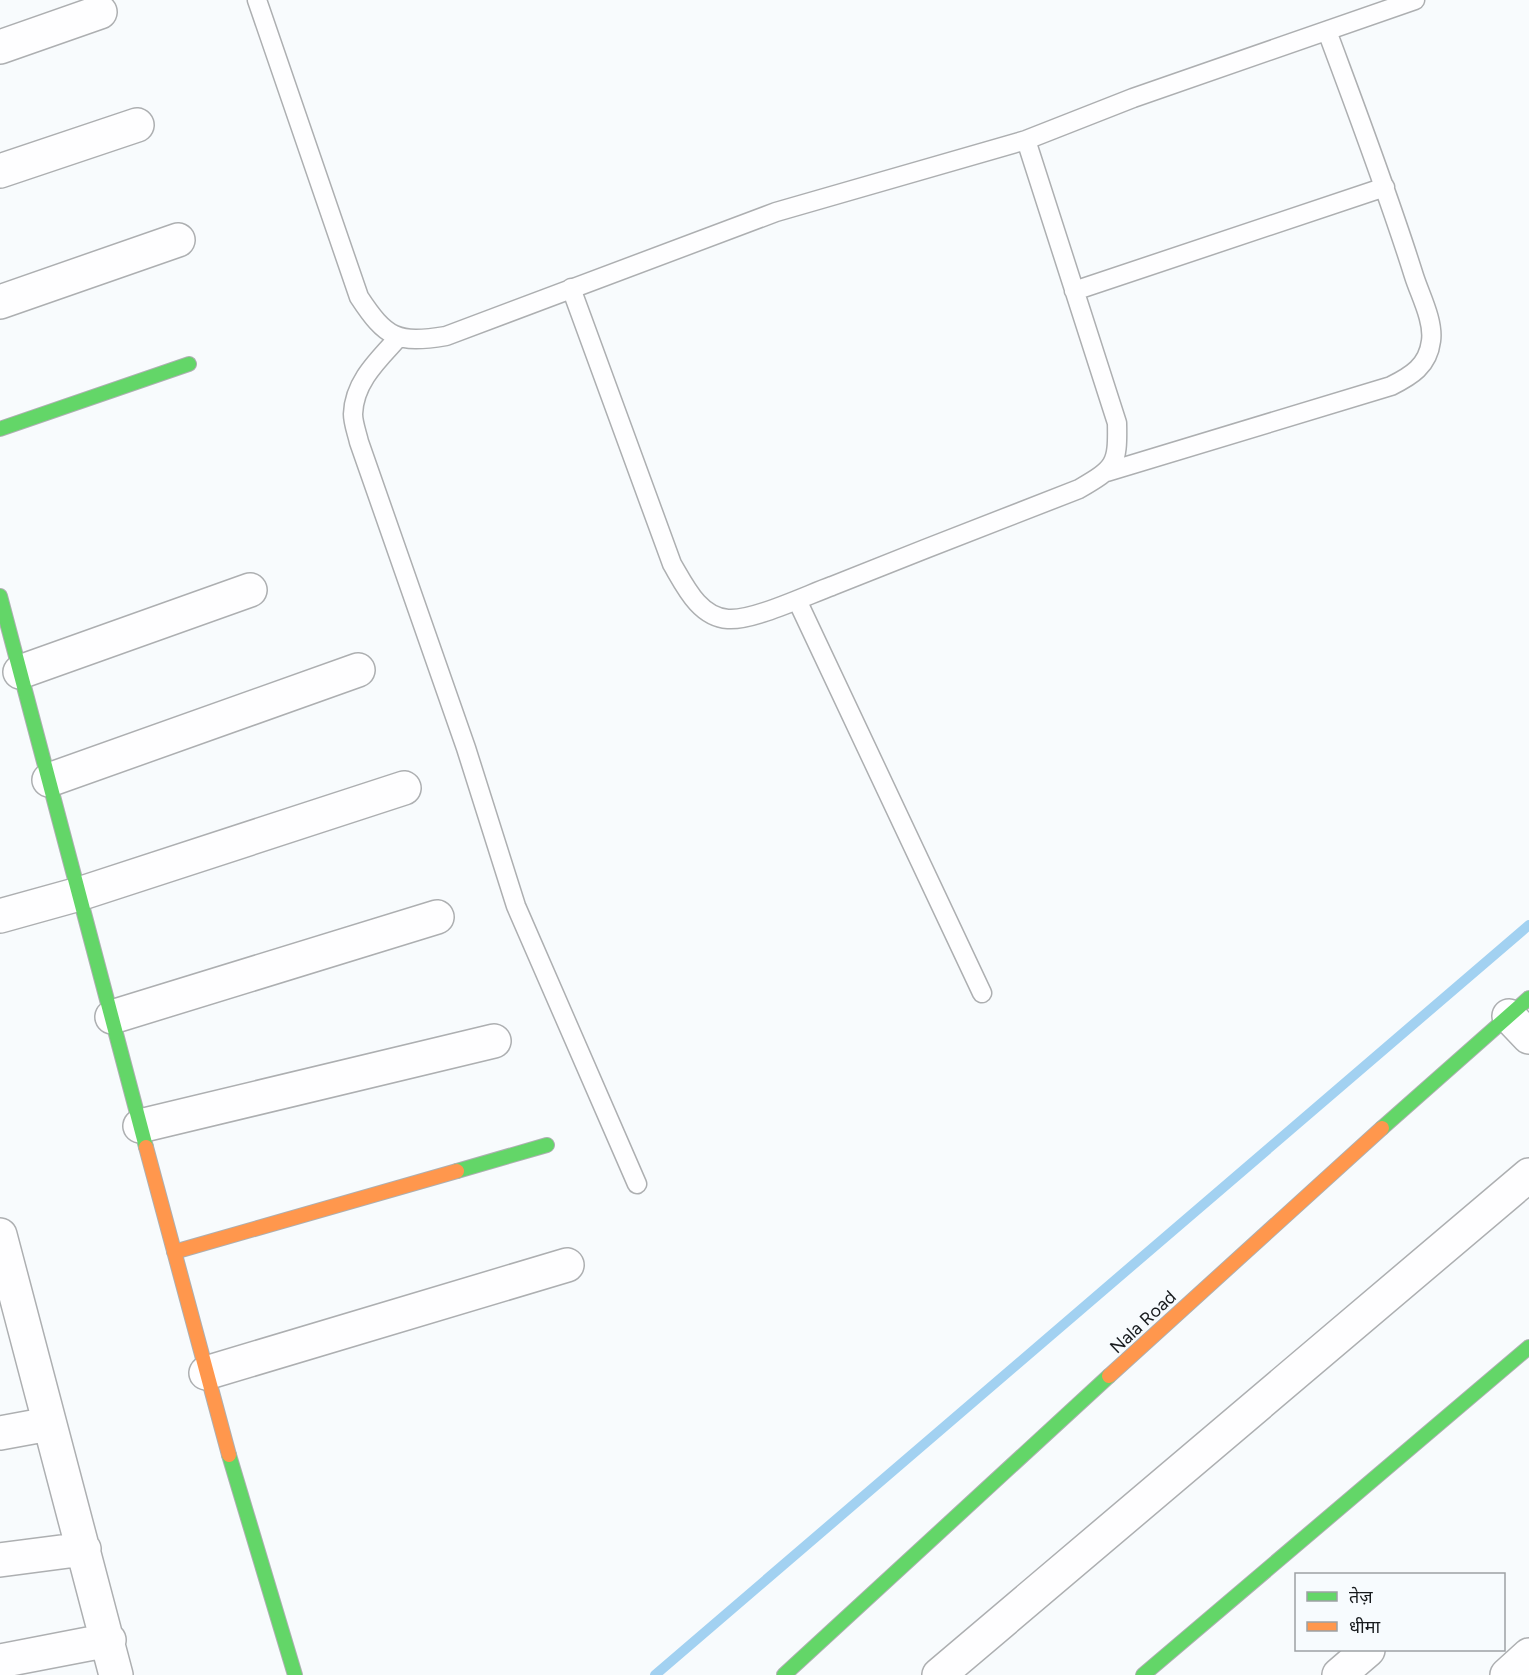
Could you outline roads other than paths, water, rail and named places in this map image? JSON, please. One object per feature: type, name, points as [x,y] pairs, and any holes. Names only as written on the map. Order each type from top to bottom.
[{"type":"street","points":[[0,47],[100,12]]},
{"type":"street","points":[[0,171],[137,125]]},
{"type":"street","points":[[0,302],[178,240]]},
{"type":"street","points":[[0,429],[189,364]]},
{"type":"street","points":[[20,672],[250,590]]},
{"type":"street","points":[[0,596],[206,1373],[295,1675]]},
{"type":"street","points":[[49,780],[358,670]]},
{"type":"street","points":[[0,916],[79,894],[404,788]]},
{"type":"street","points":[[112,1017],[437,917]]},
{"type":"street","name":"Nala Road","points":[[784,1675],[1311,1191],[1522,1017]]},
{"type":"street","points":[[140,1126],[494,1041]]},
{"type":"street","points":[[174,1252],[547,1145]]},
{"type":"street","points":[[939,1675],[1529,1176]]},
{"type":"street","points":[[0,1235],[10,1317],[49,1424],[109,1640],[116,1675]]},
{"type":"street","points":[[206,1373],[567,1264]]},
{"type":"street","points":[[1143,1675],[1529,1347]]},
{"type":"street","points":[[0,1433],[49,1424]]},
{"type":"street","points":[[0,1560],[84,1549]]},
{"type":"street","points":[[0,1661],[109,1640]]},
{"type":"street","points":[[1339,1675],[1367,1651]]},
{"type":"street","points":[[1507,1675],[1529,1655]]},
{"type":"lane","points":[[257,0],[359,297],[377,324],[398,338],[424,340],[446,336],[776,212],[1026,140],[1415,0]]},
{"type":"lane","points":[[571,288],[672,564],[689,593],[712,614],[728,619],[746,617],[797,600],[1079,489],[1107,472],[1391,386],[1417,373],[1428,355],[1432,339],[1427,318],[1384,187],[1327,30]]},
{"type":"lane","points":[[1026,140],[1117,423],[1118,453],[1107,472]]},
{"type":"lane","points":[[1074,291],[1384,187]]},
{"type":"lane","points":[[398,338],[368,371],[358,391],[353,414],[359,442],[466,748],[516,906],[637,1184]]},
{"type":"lane","points":[[797,600],[982,993]]},
{"type":"waterway","points":[[655,1675],[1529,925]]}]
